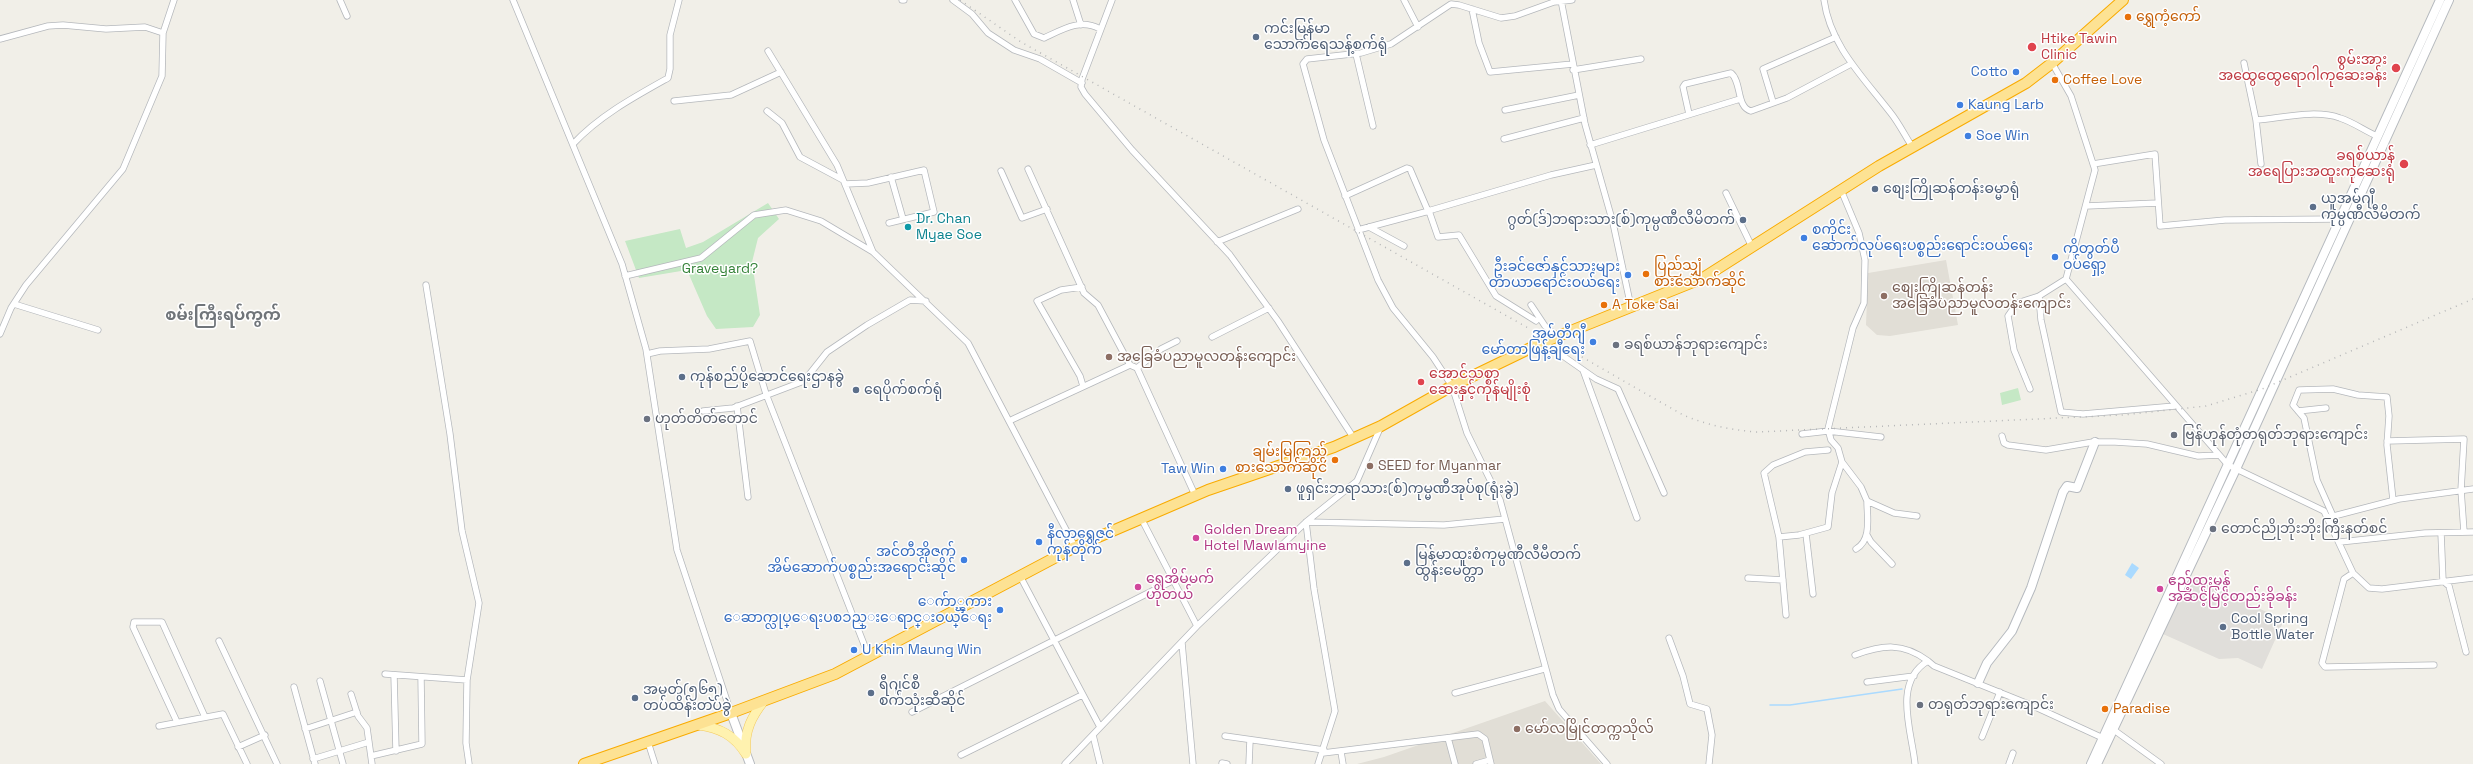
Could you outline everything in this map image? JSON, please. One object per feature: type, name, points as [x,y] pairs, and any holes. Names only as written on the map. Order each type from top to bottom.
[{"type":"highway","points":[[584,764],[731,714],[835,674],[1075,547],[1195,495],[1334,446],[1381,426],[1452,386],[1543,342],[1703,278],[1879,166],[2026,83],[2052,63],[2123,0]]},
{"type":"main road","points":[[2091,764],[2106,739],[2114,730],[2232,467],[2339,219],[2440,0]]},
{"type":"main road","points":[[2097,764],[2106,739],[2449,0]]},
{"type":"main road","points":[[1978,683],[1987,663],[2012,631],[2031,588],[2063,492],[2067,486],[2077,488],[2095,442]]},
{"type":"main road","points":[[746,754],[746,734],[753,716],[764,701]]},
{"type":"main road","points":[[731,714],[750,764]]},
{"type":"main road","points":[[698,725],[714,727],[735,738],[746,754]]},
{"type":"street","points":[[0,334],[14,304],[52,253],[123,169],[162,76],[163,33],[174,0]]},
{"type":"street","points":[[340,0],[347,16]]},
{"type":"street","points":[[513,0],[625,276],[647,354],[677,550],[731,714]]},
{"type":"street","points":[[572,144],[588,128],[639,94],[668,78],[670,69],[670,36],[679,0]]},
{"type":"street","points":[[953,0],[972,14],[988,33],[1014,50],[1040,59],[1082,83]]},
{"type":"street","points":[[1016,0],[1034,34],[1044,38],[1073,25],[1090,23],[1100,29]]},
{"type":"street","points":[[1073,0],[1081,25]]},
{"type":"street","points":[[1112,0],[1100,29],[1082,83],[1085,94],[1132,150],[1217,242],[1269,308],[1353,437]]},
{"type":"street","points":[[1404,0],[1418,27]]},
{"type":"street","points":[[1572,0],[1561,1],[1501,18],[1450,4],[1391,44],[1356,54],[1307,59],[1303,64],[1322,133],[1378,280],[1393,308],[1433,357],[1452,386],[1468,433],[1500,500],[1544,669],[1559,708],[1607,764]]},
{"type":"street","points":[[1824,0],[1827,19],[1851,64],[1891,113],[1913,148]]},
{"type":"street","points":[[1561,1],[1573,67],[1590,145],[1613,223],[1631,307]]},
{"type":"street","points":[[1472,9],[1479,43],[1490,72],[1573,67],[1641,59]]},
{"type":"street","points":[[0,39],[48,26],[63,25],[106,28],[145,27],[163,33]]},
{"type":"street","points":[[1773,102],[1763,69],[1836,37]]},
{"type":"street","points":[[768,51],[837,165],[873,252]]},
{"type":"street","points":[[1356,54],[1373,126]]},
{"type":"street","points":[[2030,389],[2014,350],[2008,316],[2017,303],[2039,296],[2066,279],[2095,170],[2071,96],[2052,63]]},
{"type":"street","points":[[2244,63],[2256,120],[2261,164]]},
{"type":"street","points":[[1689,114],[1683,87],[1685,84],[1731,73],[1734,76],[1740,99],[1749,111],[1787,98],[1851,64]]},
{"type":"street","points":[[674,101],[730,95],[781,72]]},
{"type":"street","points":[[1505,110],[1579,95]]},
{"type":"street","points":[[1590,145],[1740,99]]},
{"type":"street","points":[[768,112],[782,123],[800,157],[844,182],[868,183],[924,170],[934,212],[889,223]]},
{"type":"street","points":[[2256,120],[2314,115],[2330,116],[2340,118],[2377,136]]},
{"type":"street","points":[[1504,139],[1584,118]]},
{"type":"street","points":[[2093,164],[2155,154],[2160,226],[2239,219],[2339,219]]},
{"type":"street","points":[[1358,230],[1551,175],[1596,165]]},
{"type":"street","points":[[1345,196],[1407,168],[1410,169],[1438,237],[1460,235],[1496,296],[1536,321]]},
{"type":"street","points":[[1028,169],[1084,293],[1098,305],[1130,365],[1137,368],[1195,495]]},
{"type":"street","points":[[1001,171],[1022,218],[1047,209]]},
{"type":"street","points":[[891,177],[902,219]]},
{"type":"street","points":[[1841,190],[1859,233],[1865,260],[1864,303],[1853,328],[1839,378],[1828,431],[1831,440],[1838,448],[1842,462],[1861,487],[1867,501],[1867,535],[1870,542],[1892,564]]},
{"type":"street","points":[[1726,193],[1752,247]]},
{"type":"street","points":[[2086,206],[2158,203]]},
{"type":"street","points":[[1217,242],[1298,209]]},
{"type":"street","points":[[625,276],[701,258],[754,215],[786,210],[821,221],[873,252],[968,343],[1075,547]]},
{"type":"street","points":[[1369,226],[1404,246]]},
{"type":"street","points":[[2066,279],[2121,340],[2175,406],[2219,455],[2232,467],[2324,511],[2330,517]]},
{"type":"street","points":[[426,285],[450,434],[462,531],[479,604],[467,680],[466,743],[469,764]]},
{"type":"street","points":[[1082,287],[1061,290],[1037,301],[1080,376],[1083,386]]},
{"type":"street","points":[[2039,296],[2041,320],[2061,412],[2083,414],[2175,406]]},
{"type":"street","points":[[703,411],[737,406],[804,380],[827,352],[910,300],[926,302]]},
{"type":"street","points":[[14,304],[98,330]]},
{"type":"street","points":[[1531,305],[1545,326],[1557,336]]},
{"type":"street","points":[[1212,337],[1269,308]]},
{"type":"street","points":[[647,354],[660,351],[709,349],[750,340],[766,394],[869,657]]},
{"type":"street","points":[[1137,368],[1161,350],[1177,342]]},
{"type":"street","points":[[1543,342],[1583,370],[1618,389],[1622,394],[1664,493]]},
{"type":"street","points":[[1009,421],[1130,365]]},
{"type":"street","points":[[1583,370],[1637,518]]},
{"type":"street","points":[[2393,500],[2387,441],[2389,416],[2387,397],[2358,396],[2333,389],[2299,390],[2293,405],[2304,418],[2317,480],[2330,517],[2353,573],[2369,588],[2382,589],[2473,578]]},
{"type":"street","points":[[737,406],[748,497]]},
{"type":"street","points":[[2298,411],[2326,408]]},
{"type":"street","points":[[1065,764],[1197,626],[1306,522],[1357,481],[1381,426]]},
{"type":"street","points":[[1802,434],[1828,431],[1881,437]]},
{"type":"street","points":[[2002,436],[2004,443],[2008,445],[2046,450],[2095,442],[2146,444],[2198,456],[2219,455]]},
{"type":"street","points":[[2387,441],[2464,439],[2461,490],[2464,532]]},
{"type":"street","points":[[1786,615],[1779,537],[1764,473],[1773,466],[1805,452],[1828,450]]},
{"type":"street","points":[[1779,537],[1806,534],[1828,527],[1832,493],[1842,462]]},
{"type":"street","points":[[2330,517],[2393,500],[2473,489]]},
{"type":"street","points":[[1867,501],[1894,513],[1917,516]]},
{"type":"street","points":[[1141,518],[1197,626]]},
{"type":"street","points":[[1306,522],[1444,525],[1505,519]]},
{"type":"street","points":[[1306,522],[1314,589],[1335,711],[1324,751],[1318,764]]},
{"type":"street","points":[[2340,542],[2441,533],[2473,532]]},
{"type":"street","points":[[2441,533],[2443,582]]},
{"type":"street","points":[[1806,534],[1813,594]]},
{"type":"street","points":[[1856,549],[1862,545],[1867,535]]},
{"type":"street","points":[[2353,573],[2344,579],[2322,663],[2325,667],[2434,665]]},
{"type":"street","points":[[1020,576],[1100,728]]},
{"type":"street","points":[[1748,578],[1783,580]]},
{"type":"street","points":[[912,712],[1174,580]]},
{"type":"street","points":[[2443,582],[2449,586],[2466,652]]},
{"type":"street","points":[[177,722],[133,627],[134,622],[162,622],[205,717]]},
{"type":"street","points":[[1669,638],[1683,676],[1690,704],[1707,709],[1712,735],[1709,764]]},
{"type":"street","points":[[219,641],[265,735],[277,764]]},
{"type":"street","points":[[1182,643],[1193,764]]},
{"type":"street","points":[[1855,656],[1873,648],[1892,647],[1912,650],[1934,666],[2000,692],[2106,739]]},
{"type":"street","points":[[1915,764],[1906,713],[1908,696],[1918,667],[1928,661]]},
{"type":"street","points":[[1455,693],[1544,669]]},
{"type":"street","points":[[385,674],[467,680]]},
{"type":"street","points":[[394,675],[396,751]]},
{"type":"street","points":[[1867,682],[1914,676]]},
{"type":"street","points":[[371,756],[420,746],[422,743],[421,677]]},
{"type":"street","points":[[320,681],[343,764]]},
{"type":"street","points":[[294,687],[304,729],[314,761],[369,742]]},
{"type":"street","points":[[1982,737],[2000,692]]},
{"type":"street","points":[[351,694],[357,712],[367,728],[372,764]]},
{"type":"street","points":[[961,755],[1082,695]]},
{"type":"street","points":[[304,729],[357,712]]},
{"type":"street","points":[[159,726],[222,714],[246,764]]},
{"type":"street","points":[[2114,730],[2161,764]]},
{"type":"street","points":[[238,747],[265,735]]},
{"type":"street","points":[[1093,735],[1100,764]]},
{"type":"street","points":[[1225,736],[1324,751],[1341,752],[1481,735],[1485,739],[1491,762],[1476,764]]},
{"type":"street","points":[[1448,738],[1455,764]]},
{"type":"street","points":[[1249,764],[1250,740]]},
{"type":"street","points":[[648,742],[655,764]]},
{"type":"street","points":[[1341,752],[1343,764]]},
{"type":"street","points":[[2009,764],[2013,753]]},
{"type":"shaded area","points":[[1946,260],[1958,325],[1890,336],[1877,335],[1866,325],[1868,273]]},
{"type":"shaded area","name":"Cool Spring Bottle Water","points":[[2189,576],[2284,620],[2262,669],[2238,658],[2219,659],[2163,634]]},
{"type":"shaded area","name":"မော်လမြိုင်တက္ကသိုလ်","points":[[1545,701],[1601,764],[1357,764],[1384,757]]},
{"type":"green space","name":"Graveyard?","points":[[768,203],[779,219],[758,238],[752,262],[760,315],[753,327],[716,329],[707,316],[687,270],[639,278],[625,241],[680,229],[686,248],[703,242]]},
{"type":"green space","points":[[2018,388],[2021,400],[2002,405],[2000,393]]},
{"type":"water","points":[[2132,563],[2139,568],[2131,579],[2125,575]]},
{"type":"waterway","points":[[1770,705],[1790,705],[1902,689]]},
{"type":"railway","points":[[960,0],[1021,42],[1530,329]]},
{"type":"railway","points":[[1561,345],[1683,415],[1710,424],[1747,431],[1757,432],[2123,415],[2206,406],[2262,389],[2473,299]]},
{"type":"place","name":"ရွှေကံ့ကော်","points":[[2128,17]]},
{"type":"place","name":"ကင်းမြန်မာ သောက်ရေသန့်စက်ရုံ","points":[[1256,37]]},
{"type":"place","name":"Htike Tawin Clinic","points":[[2032,47]]},
{"type":"place","name":"စွမ်းအား အထွေထွေရောဂါကုဆေးခန်း","points":[[2396,68]]},
{"type":"place","name":"Cotto","points":[[2016,72]]},
{"type":"place","name":"Coffee Love","points":[[2055,80]]},
{"type":"place","name":"Kaung Larb","points":[[1960,105]]},
{"type":"place","name":"Soe Win","points":[[1968,136]]},
{"type":"place","name":"ခရစ်ယာန် အရေပြားအထူးကုဆေးရုံ","points":[[2404,164]]},
{"type":"place","name":"စျေးကြိုဆန်တန်းဓမ္မာရုံ","points":[[1875,189]]},
{"type":"place","name":"ယူအမ်ဂျီ ကုမ္ပဏီလီမိတက်","points":[[2313,207]]},
{"type":"place","name":"ဂွတ်(ဒ်)ဘရားသား(စ်)ကုမ္ပဏီလီမိတက်","points":[[1743,220]]},
{"type":"place","name":"Dr. Chan Myae Soe","points":[[908,227]]},
{"type":"place","name":"စကိုင်း ဆောက်လုပ်ရေးပစ္စည်းရောင်းဝယ်ရေး","points":[[1804,238]]},
{"type":"place","name":"ကိုတွတ်ပီ ဝပ်ရှော့","points":[[2055,257]]},
{"type":"place","name":"ပြည်သျှံ စားသောက်ဆိုင်","points":[[1646,274]]},
{"type":"place","name":"ဦးခင်ဇော်နှင့်သားများ တာယာရောင်းဝယ်ရေး","points":[[1628,275]]},
{"type":"place","name":"စျေးကြိုဆန်တန်း အခြေခံပညာမူလတန်းကျောင်း","points":[[1884,296]]},
{"type":"place","name":"A Toke Sai","points":[[1604,305]]},
{"type":"place","name":"အမ်တီဂျီ မော်တာဖြန့်ချီရေး","points":[[1593,342]]},
{"type":"place","name":"ခရစ်ယာန်ဘုရားကျောင်း","points":[[1616,345]]},
{"type":"place","name":"အခြေခံပညာမူလတန်းကျောင်း","points":[[1109,357]]},
{"type":"place","name":"ကုန်စည်ပို့ဆောင်ရေးဌာနခွဲ","points":[[682,377]]},
{"type":"place","name":"အောင်သစ္စာ ဆေးနှင့်ကုန်မျိုးစုံ","points":[[1421,382]]},
{"type":"place","name":"ရေပိုက်စက်ရုံ","points":[[856,390]]},
{"type":"place","name":"ဟုတ်တိတ်တောင်","points":[[647,419]]},
{"type":"place","name":"ဗြန်ဟုန်တုံတရုတ်ဘုရားကျောင်း","points":[[2174,435]]},
{"type":"place","name":"ချမ်းမြကြည် စားသောက်ဆိုင်","points":[[1335,460]]},
{"type":"place","name":"SEED for Myanmar","points":[[1370,466]]},
{"type":"place","name":"Taw Win","points":[[1223,469]]},
{"type":"place","name":"ဖူရှင်းဘရာသား(စ်)ကုမ္မဏီအုပ်စု(ရုံးခွဲ)","points":[[1288,489]]},
{"type":"place","name":"တောင်ညိုဘိုးဘိုးကြီးနတ်စင်","points":[[2213,529]]},
{"type":"place","name":"Golden Dream Hotel Mawlamyine","points":[[1196,538]]},
{"type":"place","name":"နီလာရွှေဇင် ကုန်တိုက်","points":[[1039,542]]},
{"type":"place","name":"အင်တီအိုဇက် အိမ်ဆောက်ပစ္စည်းအရောင်းဆိုင်","points":[[964,560]]},
{"type":"place","name":"မြန်မာထူးစံကုမ္ပဏီလီမီတက် ထွန်းမေတ္တာ","points":[[1407,563]]},
{"type":"place","name":"ရွှေအိမ်မက် ဟိုတယ်","points":[[1138,587]]},
{"type":"place","name":"ဧည့်ထူးမွန် အဆင့်မြင့်တည်းခိုခန်း","points":[[2160,589]]},
{"type":"place","name":"ေက်ာ္ၾကား ေဆာက္လုပ္ေရးပစၥည္းေရာင္းဝယ္ေရး","points":[[1000,610]]},
{"type":"place","name":"Cool Spring Bottle Water","points":[[2223,627]]},
{"type":"place","name":"U Khin Maung Win","points":[[854,650]]},
{"type":"place","name":"ရီဂျင်စီ စက်သုံးဆီဆိုင်","points":[[871,693]]},
{"type":"place","name":"အမှတ်(၅၆၅) တပ်ထိန်းတပ်ခွဲ","points":[[635,698]]},
{"type":"place","name":"တရုတ်ဘုရားကျောင်း","points":[[1920,705]]},
{"type":"place","name":"Paradise","points":[[2105,709]]},
{"type":"place","name":"မော်လမြိုင်တက္ကသိုလ်","points":[[1517,729]]},
{"type":"district","name":"စမ်းကြီးရပ်ကွက်","points":[[223,316]]}]
